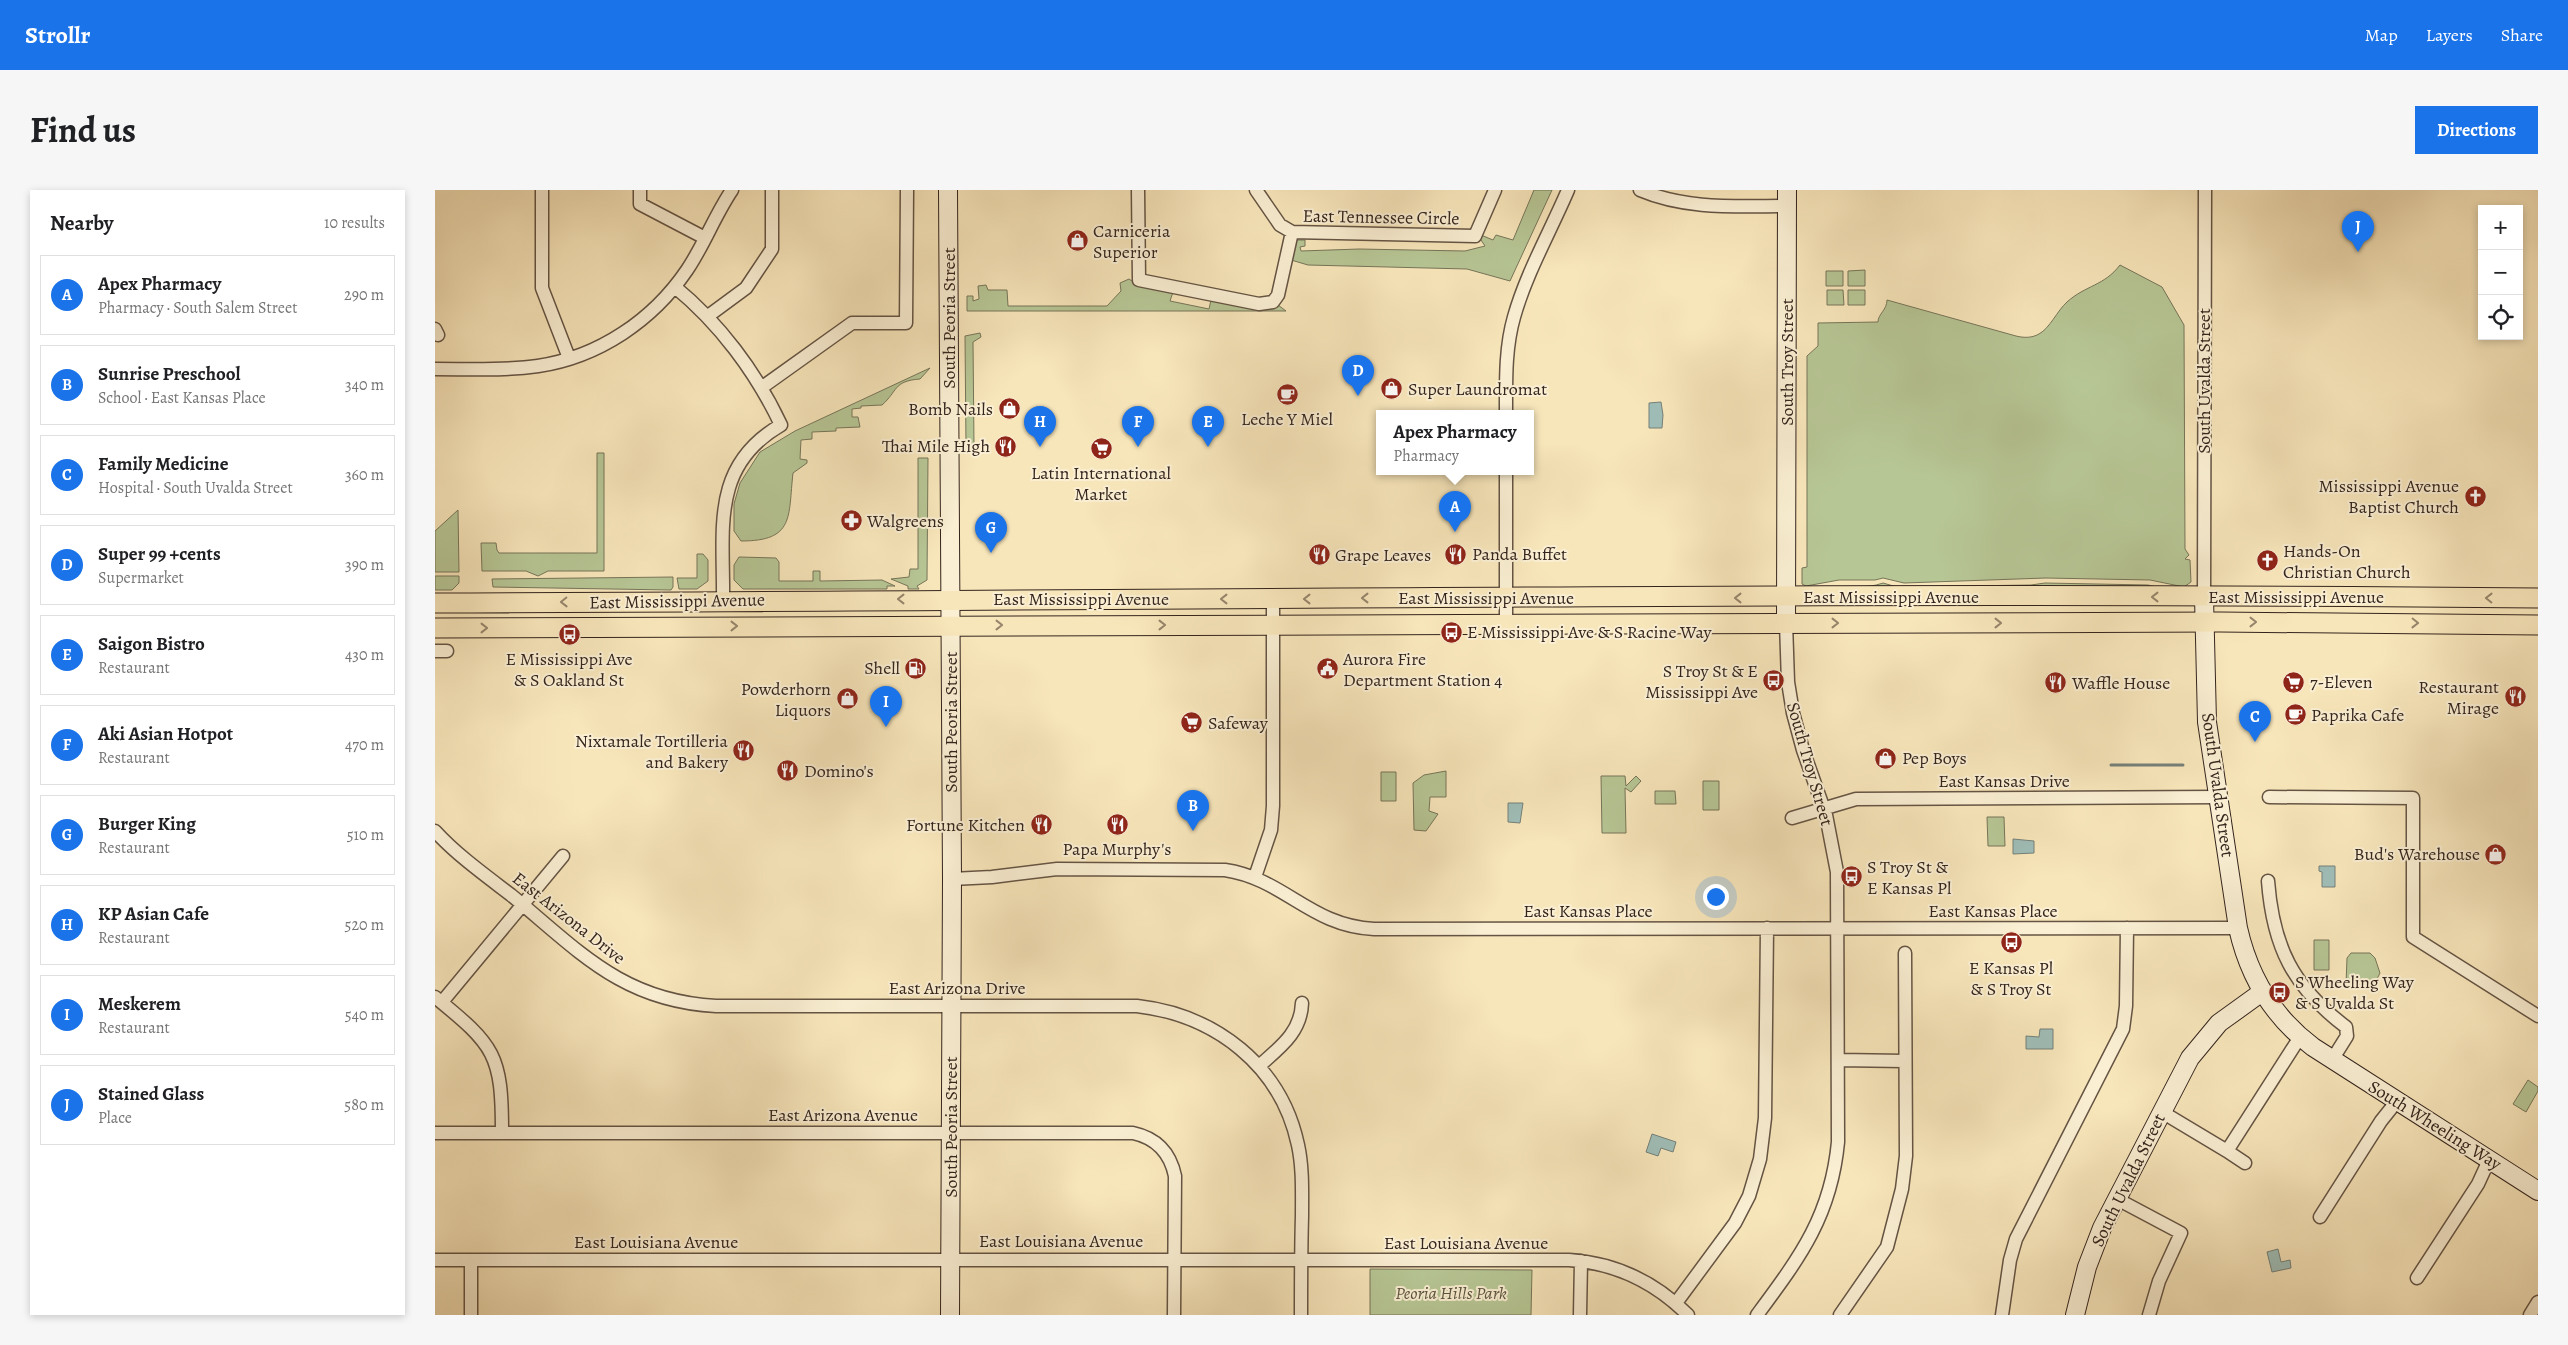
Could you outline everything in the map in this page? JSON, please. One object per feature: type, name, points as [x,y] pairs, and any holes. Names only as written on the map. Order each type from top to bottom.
[{"type":"main road","name":"East Mississippi Avenue","points":[[435,603],[950,599],[2538,598]]},
{"type":"main road","points":[[621,627],[718,613],[722,610],[723,600]]},
{"type":"main road","name":"East Mississippi Avenue","points":[[435,628],[2204,622],[2538,625]]},
{"type":"street","points":[[542,190],[542,288],[569,358]]},
{"type":"street","points":[[640,190],[640,204],[705,238]]},
{"type":"street","points":[[435,369],[515,369],[569,358],[603,345],[623,333],[642,320],[675,287],[731,190]]},
{"type":"street","points":[[708,316],[745,288],[772,248],[772,190]]},
{"type":"street","points":[[761,388],[853,323],[906,323],[907,190]]},
{"type":"street","name":"South Peoria Street","points":[[948,190],[952,879],[950,1315]]},
{"type":"street","points":[[1139,190],[1139,280],[1259,304],[1273,302],[1278,295],[1292,232]]},
{"type":"street","name":"East Tennessee Circle","points":[[1256,190],[1281,225],[1292,232],[1475,236],[1495,190]]},
{"type":"street","points":[[1506,410],[1507,358],[1513,318],[1519,299],[1568,190]]},
{"type":"street","points":[[1640,190],[1674,200],[1713,206],[1787,198]]},
{"type":"street","name":"South Uvalda Street","points":[[2075,1315],[2087,1266],[2117,1199],[2185,1068],[2204,1039],[2229,1014],[2262,992],[2247,960],[2238,928],[2206,712],[2204,622],[2205,190]]},
{"type":"street","name":"South Troy Street","points":[[1757,1315],[1803,1251],[1819,1222],[1829,1196],[1839,1142],[1839,928],[1835,859],[1824,808],[1803,750],[1793,713],[1788,677],[1786,598],[1787,198]]},
{"type":"street","points":[[675,287],[708,316],[761,388],[781,425],[754,443],[730,478],[725,494],[723,516],[723,600]]},
{"type":"street","points":[[1506,475],[1506,624]]},
{"type":"street","points":[[1255,877],[1271,830],[1273,806],[1273,599]]},
{"type":"street","name":"East Kansas Drive","points":[[1792,818],[1855,800],[2219,797]]},
{"type":"street","points":[[2269,797],[2413,798],[2413,936],[2538,1016]]},
{"type":"street","name":"East Arizona Drive","points":[[435,831],[522,904],[617,979],[641,991],[674,1001],[716,1006],[1137,1006],[1173,1012],[1207,1025],[1238,1045],[1259,1066],[1279,1094],[1287,1110],[1298,1145],[1302,1181],[1301,1315]]},
{"type":"street","points":[[502,1133],[502,1093],[496,1063],[481,1037],[438,999],[563,856]]},
{"type":"street","name":"East Kansas Place","points":[[952,879],[985,878],[1057,868],[1212,869],[1255,877],[1326,919],[1361,928],[2238,928]]},
{"type":"street","points":[[2268,881],[2276,933],[2291,970],[2311,997],[2346,1027],[2347,1031],[2332,1060]]},
{"type":"street","points":[[1676,1303],[1735,1223],[1749,1196],[1760,1159],[1765,1118],[1767,928]]},
{"type":"street","points":[[2003,1315],[2010,1260],[2019,1232],[2123,1029],[2126,1006],[2127,928]]},
{"type":"street","points":[[1840,1315],[1887,1247],[1905,1170],[1905,953]]},
{"type":"street","name":"South Wheeling Way","points":[[2262,992],[2279,1016],[2300,1037],[2332,1060],[2489,1160],[2537,1187]]},
{"type":"street","points":[[1259,1066],[1285,1043],[1296,1029],[1300,1020],[1302,1003]]},
{"type":"street","points":[[2227,1151],[2300,1037]]},
{"type":"street","points":[[1839,1060],[1904,1061]]},
{"type":"street","points":[[2320,1217],[2381,1122],[2397,1101]]},
{"type":"street","points":[[2162,1112],[2245,1163]]},
{"type":"street","name":"East Arizona Avenue","points":[[435,1133],[1133,1133],[1151,1139],[1168,1154],[1175,1176],[1174,1315]]},
{"type":"street","points":[[2417,1278],[2478,1184],[2489,1160]]},
{"type":"street","points":[[2117,1199],[2181,1233],[2159,1282],[2149,1315]]},
{"type":"street","name":"East Louisiana Avenue","points":[[435,1260],[951,1258],[1581,1261],[1609,1266],[1635,1276],[1676,1303],[1688,1315]]},
{"type":"street","points":[[471,1260],[471,1315]]},
{"type":"street","points":[[1581,1261],[1581,1315]]},
{"type":"street","points":[[2530,1315],[2538,1302]]},
{"type":"green space","points":[[1534,190],[1552,190],[1510,281],[1467,269],[1308,265],[1291,260],[1293,240],[1305,240],[1305,246],[1300,247],[1301,251],[1359,249],[1465,251],[1485,246],[1479,237],[1481,235],[1493,240],[1496,235],[1513,240]]},
{"type":"green space","points":[[2120,265],[2162,287],[2184,325],[2185,549],[2189,555],[2185,559],[2190,560],[2191,582],[2184,587],[2150,580],[2046,578],[1904,583],[1883,578],[1875,580],[1839,580],[1806,586],[1802,584],[1802,568],[1807,567],[1807,356],[1818,346],[1818,323],[1878,322],[1886,307],[1887,300],[2016,336],[2031,337],[2043,331],[2074,296],[2108,277]]},
{"type":"green space","points":[[1865,270],[1865,286],[1848,286],[1848,271]]},
{"type":"green space","points":[[1826,271],[1843,271],[1843,286],[1826,286]]},
{"type":"green space","points":[[1129,279],[1141,287],[1173,292],[1170,301],[1209,309],[1211,300],[1262,309],[1278,305],[1286,311],[967,311],[967,296],[973,296],[973,301],[979,299],[978,286],[986,285],[988,290],[1007,290],[1008,306],[1107,306],[1121,291],[1120,283]]},
{"type":"green space","points":[[1827,290],[1843,290],[1844,305],[1827,305]]},
{"type":"green space","points":[[1848,290],[1865,290],[1865,305],[1848,305]]},
{"type":"green space","points":[[980,333],[981,337],[973,342],[974,445],[966,446],[965,336]]},
{"type":"green space","points":[[930,368],[920,379],[900,384],[882,405],[861,406],[861,408],[852,409],[852,417],[858,417],[860,427],[812,432],[812,439],[801,440],[800,459],[807,460],[807,463],[793,473],[789,514],[785,524],[780,531],[771,537],[741,541],[734,531],[734,504],[740,483],[760,452],[795,431]]},
{"type":"green space","points":[[597,453],[604,453],[604,571],[548,571],[538,576],[526,571],[482,571],[481,543],[496,543],[499,553],[597,553]]},
{"type":"green space","points":[[918,458],[928,458],[927,580],[917,586],[919,589],[908,589],[908,586],[891,579],[909,577],[910,569],[918,569]]},
{"type":"green space","points":[[458,510],[459,572],[435,572],[435,531]]},
{"type":"green space","points":[[697,554],[703,554],[708,560],[708,581],[697,589],[679,589],[677,578],[697,578]]},
{"type":"green space","points":[[739,557],[776,558],[779,562],[779,581],[813,581],[813,571],[820,571],[820,581],[882,580],[895,586],[887,586],[887,589],[743,589],[734,580],[734,565]]},
{"type":"green space","points":[[435,576],[459,576],[459,583],[452,590],[435,590]]},
{"type":"green space","points":[[673,577],[673,587],[671,590],[493,587],[492,579]]},
{"type":"green space","points":[[1883,583],[1897,587],[2031,585],[2045,583],[2148,585],[2168,590],[1824,589],[1869,586]]},
{"type":"green space","points":[[1446,771],[1446,797],[1430,797],[1429,811],[1438,814],[1426,831],[1414,830],[1413,783],[1424,775]]},
{"type":"green space","points":[[1381,772],[1396,772],[1396,801],[1381,801]]},
{"type":"green space","points":[[1601,776],[1625,776],[1626,786],[1636,776],[1641,781],[1631,792],[1625,788],[1626,833],[1602,833]]},
{"type":"green space","points":[[1703,781],[1719,781],[1719,810],[1703,810]]},
{"type":"green space","points":[[1655,791],[1675,791],[1676,804],[1655,804]]},
{"type":"green space","points":[[1987,817],[2004,817],[2005,846],[1988,846]]},
{"type":"green space","points":[[2314,940],[2329,940],[2329,970],[2314,970]]},
{"type":"green space","points":[[2351,953],[2370,953],[2375,958],[2380,973],[2374,985],[2346,984],[2347,958]]},
{"type":"green space","points":[[2528,1080],[2538,1087],[2538,1091],[2526,1112],[2513,1104]]},
{"type":"green space","name":"Peoria Hills Park","points":[[1370,1269],[1532,1270],[1531,1315],[1370,1315]]},
{"type":"water","points":[[1661,402],[1662,428],[1649,428],[1649,403]]},
{"type":"water","points":[[1508,803],[1523,803],[1520,823],[1508,822]]},
{"type":"water","points":[[2013,839],[2034,841],[2034,853],[2013,854]]},
{"type":"water","points":[[2319,866],[2335,866],[2335,887],[2322,887],[2322,872],[2319,871]]},
{"type":"water","points":[[2040,1029],[2053,1029],[2053,1049],[2026,1049],[2026,1036],[2039,1037]]},
{"type":"water","points":[[1652,1134],[1676,1142],[1673,1152],[1661,1148],[1658,1156],[1646,1152]]},
{"type":"water","points":[[2278,1249],[2281,1262],[2290,1260],[2291,1268],[2272,1272],[2267,1252]]},
{"type":"waterway","points":[[2111,765],[2183,765]]},
{"type":"place","name":"Carniceria Superior","points":[[1077,241]]},
{"type":"place","name":"Stained Glass","points":[[2358,252]]},
{"type":"place","name":"Super Laundromat","points":[[1392,389]]},
{"type":"place","name":"Leche Y Miel","points":[[1287,394]]},
{"type":"place","name":"Super 99 +cents","points":[[1358,396]]},
{"type":"place","name":"Bomb Nails","points":[[1009,409]]},
{"type":"place","name":"Thai Mile High","points":[[1006,446]]},
{"type":"place","name":"KP Asian Cafe","points":[[1040,447]]},
{"type":"place","name":"Aki Asian Hotpot","points":[[1138,447]]},
{"type":"place","name":"Saigon Bistro","points":[[1208,447]]},
{"type":"place","name":"Latin International Market","points":[[1101,448]]},
{"type":"place","name":"Mississippi Avenue Baptist Church","points":[[2475,496]]},
{"type":"place","name":"Walgreens","points":[[851,521]]},
{"type":"place","name":"Apex Pharmacy","points":[[1455,532]]},
{"type":"place","name":"Burger King","points":[[991,553]]},
{"type":"place","name":"Panda Buffet","points":[[1456,554]]},
{"type":"place","name":"Grape Leaves","points":[[1319,555]]},
{"type":"place","name":"Hands-On Christian Church","points":[[2267,561]]},
{"type":"place","name":"E Mississippi Ave & S Racine Way","points":[[1451,632]]},
{"type":"place","name":"E Mississippi Ave & S Oakland St","points":[[569,634]]},
{"type":"place","name":"Shell","points":[[916,668]]},
{"type":"place","name":"Aurora Fire Department Station 4","points":[[1327,669]]},
{"type":"place","name":"S Troy St & E Mississippi Ave","points":[[1774,681]]},
{"type":"place","name":"7-Eleven","points":[[2294,682]]},
{"type":"place","name":"Waffle House","points":[[2056,683]]},
{"type":"place","name":"Restaurant Mirage","points":[[2515,697]]},
{"type":"place","name":"Powderhorn Liquors","points":[[847,699]]},
{"type":"place","name":"Paprika Cafe","points":[[2295,715]]},
{"type":"place","name":"Safeway","points":[[1192,723]]},
{"type":"place","name":"Meskerem","points":[[886,727]]},
{"type":"place","name":"Family Medicine","points":[[2255,742]]},
{"type":"place","name":"Nixtamale Tortilleria and Bakery","points":[[744,751]]},
{"type":"place","name":"Pep Boys","points":[[1886,758]]},
{"type":"place","name":"Domino's","points":[[788,771]]},
{"type":"place","name":"Papa Murphy's","points":[[1117,824]]},
{"type":"place","name":"Fortune Kitchen","points":[[1041,825]]},
{"type":"place","name":"Sunrise Preschool","points":[[1193,831]]},
{"type":"place","name":"Bud's Warehouse","points":[[2496,854]]},
{"type":"place","name":"S Troy St & E Kansas Pl","points":[[1851,877]]},
{"type":"place","name":"E Kansas Pl & S Troy St","points":[[2011,943]]},
{"type":"place","name":"S Wheeling Way & S Uvalda St","points":[[2279,992]]}]
